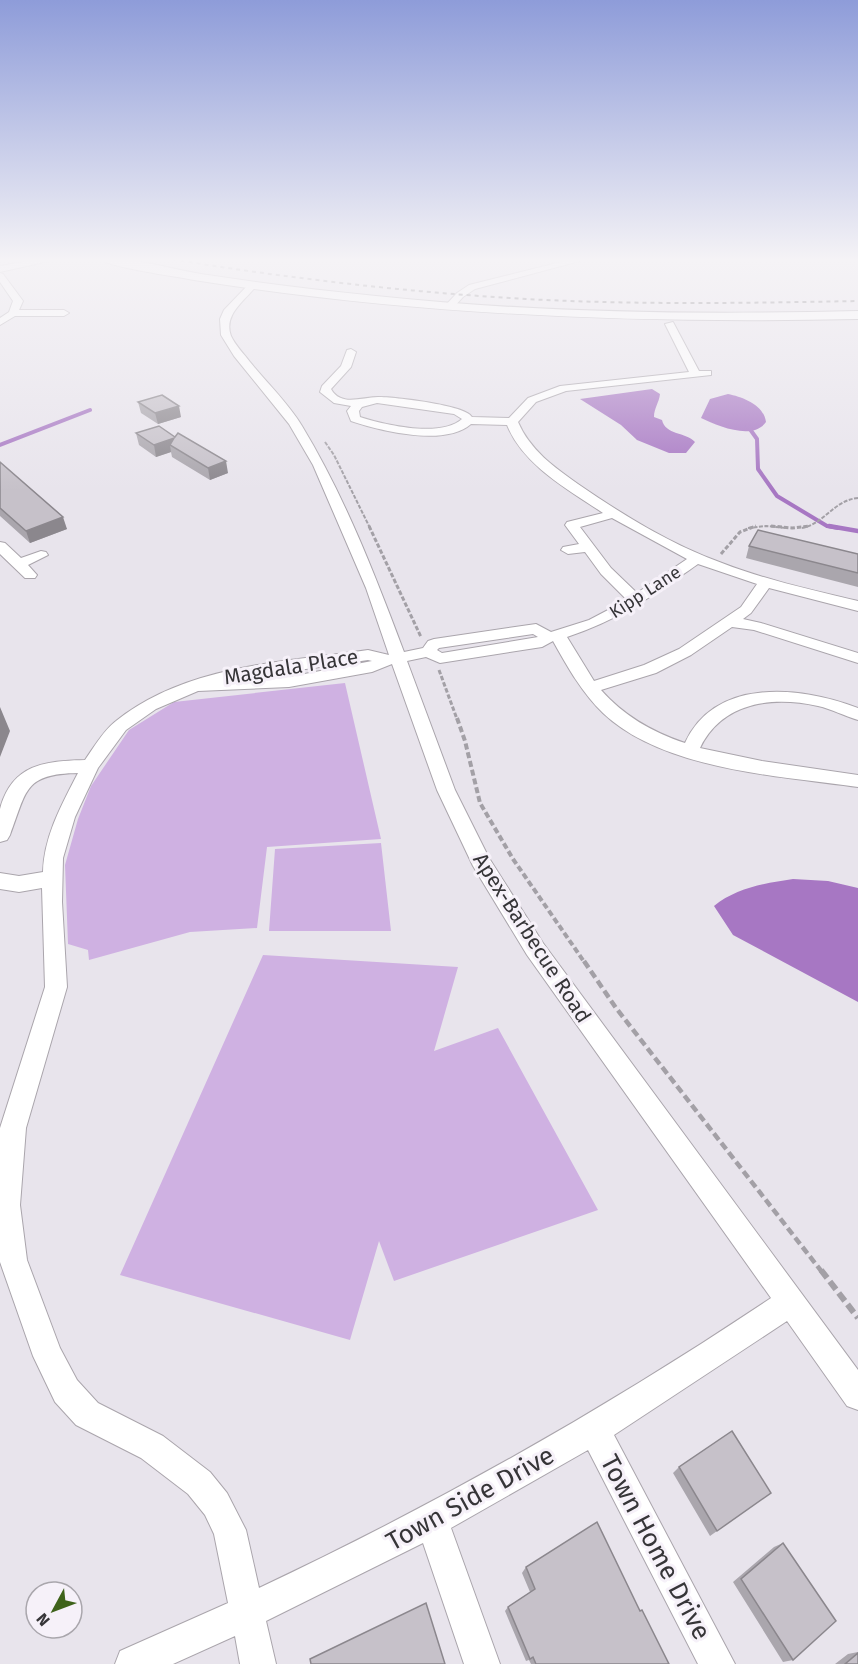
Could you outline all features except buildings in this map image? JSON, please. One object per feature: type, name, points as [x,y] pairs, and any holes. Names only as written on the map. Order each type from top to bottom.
[{"type":"street","name":"Apex-Barbecue Road","points":[[226,336],[305,438],[355,543],[392,659],[458,818],[510,912],[555,978],[858,1395]]},
{"type":"street","points":[[512,422],[532,400],[564,388],[701,373],[677,336]]},
{"type":"street","points":[[351,352],[346,367],[326,388],[326,392],[338,401],[358,405],[377,400],[426,405],[457,411],[466,415],[468,420]]},
{"type":"street","points":[[358,405],[353,411],[353,416],[369,424],[448,432],[458,429],[468,420],[512,422]]},
{"type":"street","points":[[512,422],[517,437],[535,457],[640,531],[696,559],[858,606]]},
{"type":"street","points":[[613,514],[572,525],[606,571],[636,600]]},
{"type":"street","points":[[568,550],[589,547]]},
{"type":"street","points":[[8,554],[41,555]]},
{"type":"street","points":[[8,554],[30,575]]},
{"type":"street","name":"Kipp Lane","points":[[428,651],[440,658],[542,642],[594,623],[636,600],[696,559]]},
{"type":"street","points":[[591,688],[650,669],[685,652],[746,610],[766,581]]},
{"type":"street","points":[[729,622],[756,626],[858,658]]},
{"type":"street","points":[[554,636],[591,688],[612,712],[642,733],[671,746],[740,763],[858,781]]},
{"type":"street","name":"Magdala Place","points":[[258,1664],[230,1530],[216,1504],[199,1483],[152,1447],[87,1414],[66,1391],[48,1356],[13,1260],[7,1205],[13,1128],[56,987],[53,858],[65,817],[90,766],[120,726],[134,715],[172,694],[218,677],[368,655],[392,659],[428,651]]},
{"type":"street","points":[[690,750],[701,730],[717,714],[735,705],[766,696],[800,697],[842,707],[858,714]]},
{"type":"street","points":[[0,835],[20,785],[27,776],[38,770],[54,767],[90,766]]},
{"type":"street","points":[[0,881],[8,885],[18,885],[52,878]]},
{"type":"street","name":"Town Side Drive","points":[[133,1664],[249,1613],[432,1521],[594,1430],[791,1302]]},
{"type":"street","name":"Town Home Drive","points":[[594,1430],[717,1664]]},
{"type":"street","points":[[432,1521],[482,1664]]},
{"type":"path","points":[[323,440],[334,455],[350,486],[438,668],[465,741],[480,803],[513,859],[616,1008],[858,1318]]},
{"type":"path","points":[[717,558],[744,529],[808,526],[848,497],[858,498]]},
{"type":"shaded area","points":[[652,389],[660,394],[654,417],[662,420],[671,431],[695,442],[686,453],[669,453],[637,440],[621,425],[580,399]]},
{"type":"shaded area","points":[[728,394],[740,397],[757,406],[766,422],[753,431],[744,431],[716,425],[701,418],[710,399]]},
{"type":"shaded area","points":[[345,683],[381,839],[267,847],[257,928],[190,932],[89,960],[88,950],[68,944],[65,865],[78,819],[91,786],[129,730],[174,702]]},
{"type":"shaded area","points":[[381,843],[391,931],[269,931],[275,849]]},
{"type":"shaded area","points":[[793,879],[828,881],[858,888],[858,1002],[733,935],[714,906],[742,891]]},
{"type":"shaded area","points":[[263,955],[458,967],[434,1051],[498,1028],[598,1210],[394,1281],[379,1241],[350,1340],[120,1275]]},
{"type":"waterway","points":[[0,445],[90,410]]},
{"type":"waterway","points":[[747,425],[757,439],[758,469],[777,496],[827,526],[838,528]]},
{"type":"waterway","points":[[829,526],[858,531]]}]
